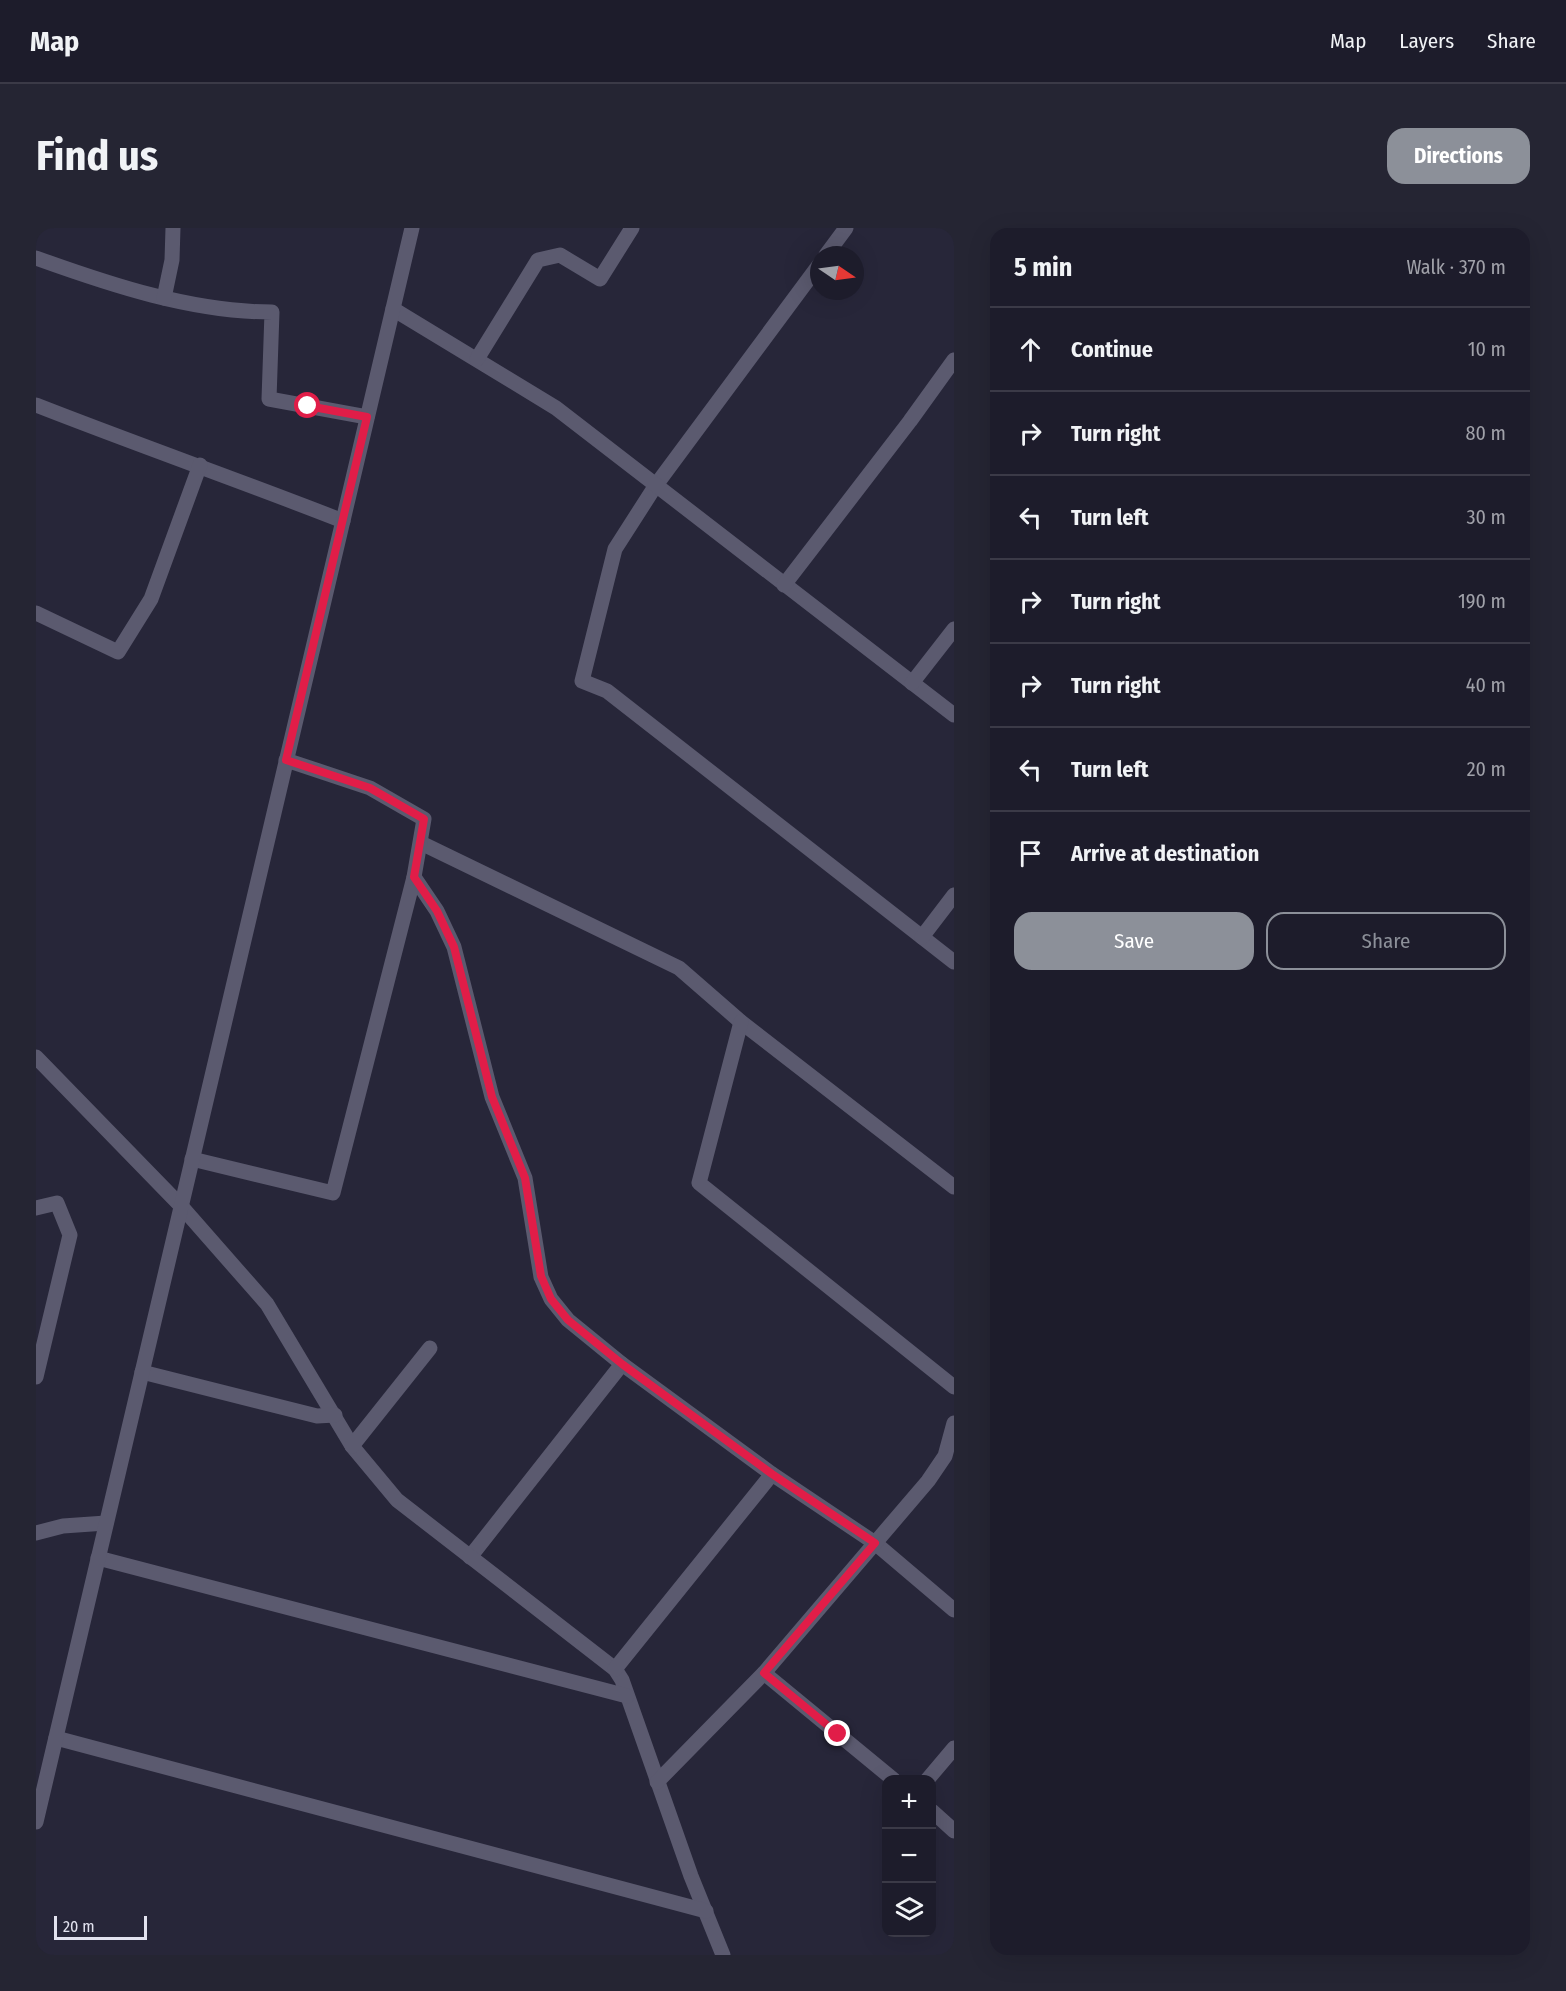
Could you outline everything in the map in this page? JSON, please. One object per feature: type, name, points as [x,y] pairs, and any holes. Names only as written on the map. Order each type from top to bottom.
[{"type":"street","points":[[164,298],[172,260],[173,228]]},
{"type":"street","points":[[36,1822],[412,228]]},
{"type":"street","points":[[477,359],[538,260],[560,255],[600,279],[632,228]]},
{"type":"street","points":[[833,246],[846,228]]},
{"type":"street","points":[[36,258],[103,282],[164,298],[243,312],[272,312],[269,399],[367,417]]},
{"type":"street","points":[[810,277],[656,485],[615,549],[582,681],[607,691],[954,962]]},
{"type":"street","points":[[393,309],[556,408],[954,715]]},
{"type":"street","points":[[784,585],[954,360]]},
{"type":"street","points":[[36,405],[116,437],[200,465],[343,521]]},
{"type":"street","points":[[36,613],[118,652],[151,599],[200,465]]},
{"type":"street","points":[[912,683],[954,629]]},
{"type":"street","points":[[192,1159],[333,1193],[414,877],[424,819],[370,788],[286,760]]},
{"type":"street","points":[[421,843],[679,968],[741,1022],[954,1187]]},
{"type":"street","points":[[414,877],[437,911],[454,947],[492,1097],[525,1178],[541,1276],[551,1299],[568,1320],[622,1364],[772,1474],[875,1543],[954,1610]]},
{"type":"street","points":[[922,937],[954,896]]},
{"type":"street","points":[[741,1022],[699,1183],[954,1387]]},
{"type":"street","points":[[36,1057],[181,1206],[267,1304],[352,1446],[397,1500],[615,1669],[723,1955]]},
{"type":"street","points":[[36,1208],[57,1203],[70,1235],[36,1377]]},
{"type":"street","points":[[352,1446],[430,1348]]},
{"type":"street","points":[[470,1557],[622,1364]]},
{"type":"street","points":[[142,1372],[317,1416],[335,1415]]},
{"type":"street","points":[[657,1782],[764,1673],[875,1543],[945,1456],[954,1423]]},
{"type":"street","points":[[615,1669],[772,1474]]},
{"type":"street","points":[[36,1533],[63,1526],[106,1523]]},
{"type":"street","points":[[98,1557],[627,1696]]},
{"type":"street","points":[[764,1673],[889,1775]]},
{"type":"street","points":[[56,1738],[706,1911]]},
{"type":"street","points":[[930,1775],[954,1748]]},
{"type":"street","points":[[936,1814],[954,1830]]},
{"type":"route","points":[[308,406],[367,417],[286,760],[370,788],[424,819],[414,877],[437,911],[454,947],[492,1097],[525,1178],[541,1276],[551,1299],[568,1320],[622,1364],[772,1474],[875,1543],[764,1673],[838,1734]]}]
